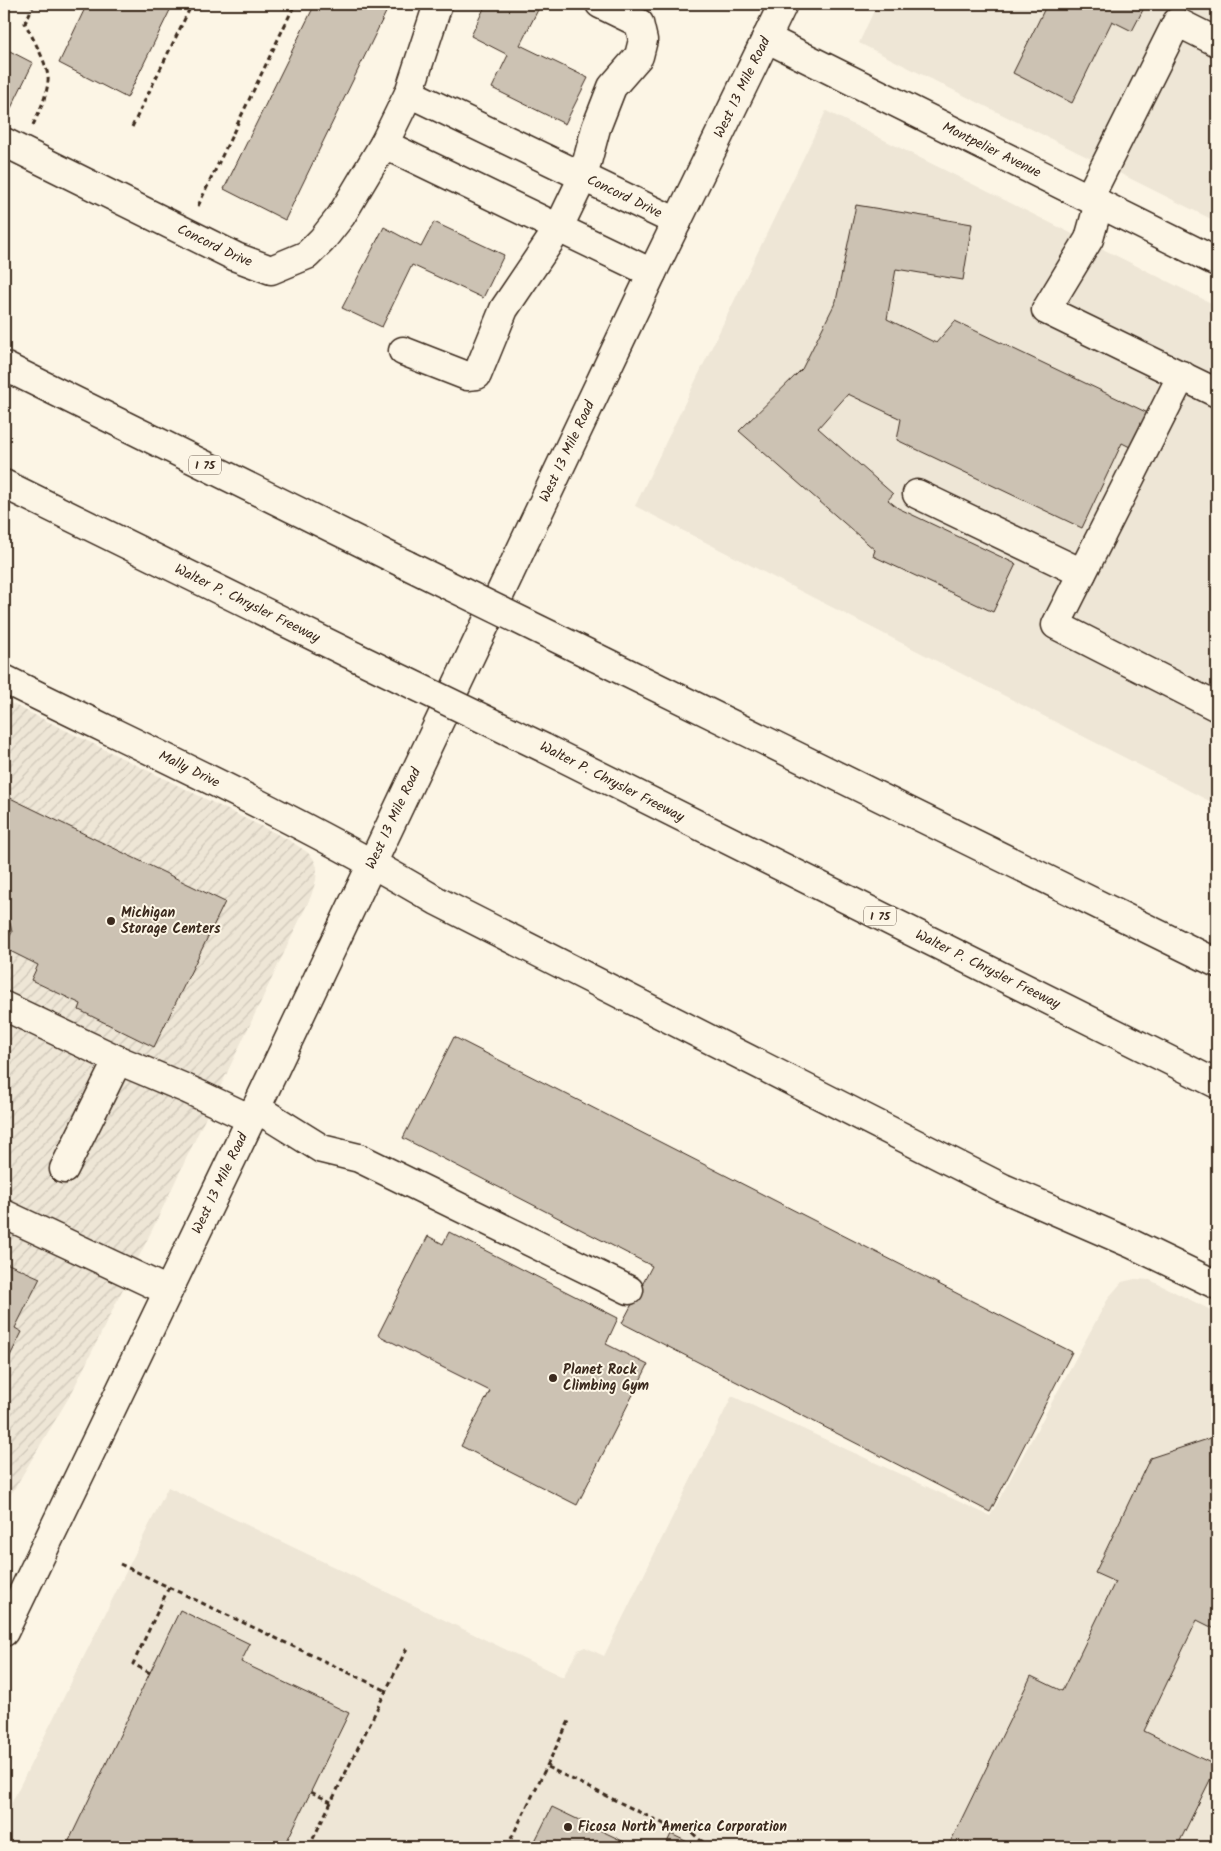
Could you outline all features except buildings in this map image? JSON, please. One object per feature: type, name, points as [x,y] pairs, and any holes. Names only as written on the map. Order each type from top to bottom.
[{"type":"main road","name":"Concord Drive","points":[[12,146],[236,257],[271,270],[307,255],[341,216],[384,144],[409,93],[438,4]]},
{"type":"main road","points":[[404,351],[467,376],[477,375],[504,309],[558,229],[583,178],[596,128],[612,87],[639,56],[643,40],[640,23],[600,4]]},
{"type":"main road","name":"West 13 Mile Road","points":[[4,1632],[10,1602],[168,1291],[254,1114],[652,273],[783,4]]},
{"type":"main road","points":[[1217,42],[1177,22],[1094,200],[1089,239],[1046,310],[1217,393]]},
{"type":"main road","name":"Montpelier Avenue","points":[[766,38],[1217,262]]},
{"type":"main road","name":"Concord Drive","points":[[409,93],[677,222]]},
{"type":"main road","points":[[384,144],[652,273]]},
{"type":"main road","name":"I 75","points":[[4,366],[1217,963]]},
{"type":"main road","points":[[1182,375],[1056,625],[1217,707]]},
{"type":"main road","name":"Walter P. Chrysler Freeway","points":[[4,484],[544,748],[1217,1084]]},
{"type":"main road","points":[[917,494],[1082,573]]},
{"type":"main road","name":"Mally Drive","points":[[4,679],[311,830],[373,863],[437,901],[1004,1188],[1132,1244],[1217,1285]]},
{"type":"main road","points":[[4,1006],[118,1060],[254,1114],[322,1150],[359,1158],[629,1290]]},
{"type":"main road","points":[[64,1169],[118,1060]]},
{"type":"main road","points":[[4,1214],[168,1291]]},
{"type":"path","points":[[12,146],[40,109],[49,79],[38,46],[25,23],[34,4]]},
{"type":"path","points":[[132,127],[192,4]]},
{"type":"path","points":[[186,232],[295,4]]},
{"type":"path","points":[[120,1564],[385,1690]]},
{"type":"path","points":[[150,1673],[133,1664],[169,1587]]},
{"type":"path","points":[[309,1847],[408,1646]]},
{"type":"path","points":[[507,1847],[569,1721]]},
{"type":"path","points":[[547,1767],[666,1825],[684,1825],[700,1840],[712,1847]]},
{"type":"path","points":[[311,1792],[331,1802]]},
{"type":"shaded area","points":[[877,4],[1217,4],[1217,222],[859,43]]},
{"type":"shaded area","points":[[826,111],[1217,306],[1217,805],[635,506]]},
{"type":"shaded area","points":[[4,700],[289,840],[307,852],[313,858],[317,867],[316,880],[311,896],[155,1224],[72,1392],[4,1506]]},
{"type":"shaded area","points":[[1135,1279],[1150,1280],[1217,1313],[1217,1847],[4,1847],[4,1818],[168,1487],[563,1677],[578,1650],[585,1647],[604,1656],[732,1396],[990,1516],[1109,1297],[1122,1282]]},
{"type":"place","name":"Michigan Storage Centers","points":[[111,921]]},
{"type":"place","name":"Planet Rock Climbing Gym","points":[[553,1378]]},
{"type":"place","name":"Ficosa North America Corporation","points":[[568,1827]]}]
